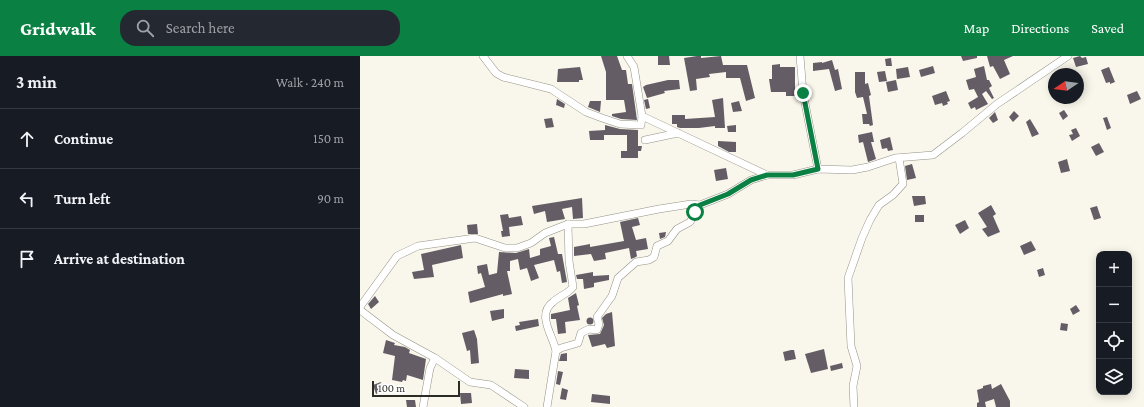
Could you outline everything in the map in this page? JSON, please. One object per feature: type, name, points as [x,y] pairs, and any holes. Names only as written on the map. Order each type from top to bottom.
[{"type":"street","points":[[483,56],[496,73],[503,77],[551,88],[586,112],[597,116],[620,124],[641,125],[642,116],[634,67],[627,56]]},
{"type":"street","points":[[800,56],[803,93],[818,169]]},
{"type":"street","points":[[524,407],[491,385],[470,382],[435,358],[393,335],[360,308],[397,256],[418,246],[475,238],[505,248],[517,248],[531,244],[545,233],[568,224],[584,224],[659,209],[691,204],[700,205],[728,194],[751,180],[767,175],[793,175],[818,169],[852,170],[868,168],[899,158],[932,155],[962,133],[997,104],[1068,56]]},
{"type":"street","points":[[642,116],[767,175]]},
{"type":"street","points":[[645,140],[678,133]]},
{"type":"street","points":[[854,407],[853,386],[857,366],[851,346],[848,278],[870,220],[879,205],[893,195],[903,184],[899,158]]},
{"type":"street","points":[[556,351],[578,343],[581,333],[590,329],[597,330],[599,324],[597,317],[612,296],[618,278],[636,262],[649,260],[654,256],[657,246],[668,241],[677,229],[690,222],[700,205]]},
{"type":"street","points":[[547,407],[556,351],[546,323],[545,315],[550,303],[573,287],[569,261],[568,224]]},
{"type":"street","points":[[423,407],[430,368],[435,358]]},
{"type":"building","points":[[601,56],[617,56],[622,70],[626,70],[628,84],[632,84],[637,120],[621,119],[612,116],[612,114],[626,112],[624,100],[606,100],[606,72]]},
{"type":"building","points":[[658,56],[669,56],[670,65],[658,65]]},
{"type":"building","points":[[701,56],[701,58],[721,56],[723,65],[747,65],[755,98],[746,101],[740,78],[726,78],[726,72],[709,74],[710,77],[696,79],[697,90],[690,91],[684,58]]},
{"type":"building","points":[[961,56],[977,56],[977,58],[963,61]]},
{"type":"building","points":[[987,56],[1013,56],[1004,60],[1010,74],[1000,79],[993,66],[990,67]]},
{"type":"building","points":[[1080,56],[1082,58],[1086,57],[1088,64],[1076,67],[1073,58]]},
{"type":"building","points":[[891,58],[892,66],[886,66],[885,59]]},
{"type":"building","points":[[832,60],[835,70],[838,69],[842,89],[835,91],[829,69],[813,71],[813,63],[822,63]]},
{"type":"building","points":[[780,64],[780,67],[795,67],[795,96],[786,96],[786,92],[771,92],[769,79],[772,79],[772,65]]},
{"type":"building","points":[[933,66],[935,73],[921,77],[919,70]]},
{"type":"building","points":[[984,66],[987,80],[989,80],[992,86],[989,88],[994,98],[992,99],[986,91],[982,94],[988,104],[976,110],[975,107],[971,109],[968,103],[978,97],[974,89],[969,90],[966,80],[976,77],[974,69]]},
{"type":"building","points":[[580,67],[583,80],[579,80],[579,82],[557,82],[558,69]]},
{"type":"building","points":[[908,67],[910,77],[897,79],[896,69]]},
{"type":"building","points":[[1109,67],[1115,82],[1110,84],[1110,82],[1106,83],[1101,70]]},
{"type":"building","points":[[885,71],[887,81],[879,82],[877,72]]},
{"type":"building","points":[[855,72],[865,72],[865,84],[868,83],[871,95],[869,96],[873,125],[870,126],[869,124],[863,124],[862,114],[867,114],[863,97],[857,98],[855,92]]},
{"type":"building","points":[[668,80],[679,80],[680,89],[664,91],[665,93],[647,98],[643,87]]},
{"type":"building","points":[[896,80],[898,90],[888,92],[886,82]]},
{"type":"building","points":[[946,91],[950,101],[947,102],[948,104],[943,106],[942,103],[935,105],[932,96]]},
{"type":"building","points":[[1137,91],[1141,99],[1130,104],[1127,95]]},
{"type":"building","points":[[723,98],[725,128],[715,128],[715,126],[680,128],[677,127],[677,124],[672,124],[672,115],[685,115],[685,119],[715,117],[712,100]]},
{"type":"building","points":[[557,99],[565,104],[564,108],[556,105]]},
{"type":"building","points":[[648,99],[650,108],[646,109],[644,100]]},
{"type":"building","points":[[590,101],[601,101],[600,112],[588,107]]},
{"type":"building","points":[[739,101],[742,111],[733,112],[731,103]]},
{"type":"building","points":[[1064,110],[1068,116],[1063,120],[1059,113]]},
{"type":"building","points":[[1014,111],[1019,116],[1013,122],[1009,117]]},
{"type":"building","points":[[995,112],[998,120],[993,123],[989,118]]},
{"type":"building","points":[[1107,117],[1111,128],[1107,130],[1103,118]]},
{"type":"building","points":[[552,118],[554,127],[546,128],[544,119]]},
{"type":"building","points":[[1030,119],[1039,134],[1032,137],[1026,122]]},
{"type":"building","points":[[605,125],[620,129],[638,130],[638,146],[642,146],[641,151],[638,151],[638,158],[621,158],[621,151],[627,151],[627,135],[604,135],[604,140],[590,140],[589,131],[605,130]]},
{"type":"building","points":[[736,125],[736,132],[728,132],[727,126]]},
{"type":"building","points":[[1076,128],[1080,136],[1072,141],[1069,135],[1073,134],[1071,130]]},
{"type":"building","points":[[872,132],[874,142],[871,142],[876,159],[868,162],[863,142],[859,143],[858,135]]},
{"type":"building","points":[[890,137],[893,150],[888,151],[887,148],[882,149],[880,140]]},
{"type":"building","points":[[718,141],[736,142],[736,152],[729,152],[718,146]]},
{"type":"building","points":[[1099,143],[1104,152],[1096,156],[1091,147]]},
{"type":"building","points":[[1067,159],[1070,171],[1061,173],[1058,162]]},
{"type":"building","points":[[912,164],[916,178],[907,180],[905,166]]},
{"type":"building","points":[[726,168],[728,179],[716,181],[714,170]]},
{"type":"building","points":[[912,196],[925,196],[926,204],[914,206]]},
{"type":"building","points":[[582,198],[583,218],[573,219],[572,207],[562,209],[565,219],[547,222],[545,211],[534,214],[532,206]]},
{"type":"building","points":[[991,205],[996,214],[993,216],[1000,232],[988,237],[982,229],[987,227],[978,213]]},
{"type":"building","points":[[1097,206],[1101,218],[1094,220],[1090,208]]},
{"type":"building","points":[[508,214],[509,218],[521,216],[523,225],[509,227],[510,236],[502,237],[501,231],[503,231],[500,215]]},
{"type":"building","points":[[915,215],[924,215],[924,222],[915,222]]},
{"type":"building","points":[[638,218],[640,225],[632,227],[636,240],[646,238],[648,249],[636,251],[636,257],[631,259],[629,248],[605,253],[606,259],[594,261],[591,254],[574,256],[574,247],[590,244],[590,247],[624,241],[620,222]]},
{"type":"building","points":[[965,220],[969,228],[960,234],[955,225]]},
{"type":"building","points":[[477,224],[478,234],[468,234],[467,225]]},
{"type":"building","points":[[666,232],[665,237],[660,239],[659,233]]},
{"type":"building","points":[[554,237],[558,254],[562,254],[567,282],[562,283],[560,271],[557,272],[554,260],[534,265],[539,278],[531,281],[527,268],[520,270],[518,259],[510,261],[510,271],[507,271],[512,294],[503,296],[503,294],[470,303],[468,292],[485,287],[481,273],[478,274],[477,266],[487,264],[489,275],[497,273],[499,252],[516,253],[529,249],[530,258],[540,255],[540,249],[551,246],[549,238]]},
{"type":"building","points":[[1031,241],[1036,250],[1024,255],[1020,246]]},
{"type":"building","points":[[461,245],[463,258],[432,265],[434,277],[414,279],[412,272],[424,270],[421,254]]},
{"type":"building","points":[[1043,268],[1045,275],[1039,277],[1037,270]]},
{"type":"building","points":[[593,272],[593,276],[609,275],[609,280],[594,283],[594,287],[584,289],[583,279],[577,279],[576,275]]},
{"type":"building","points":[[576,293],[579,305],[577,306],[580,320],[565,322],[566,333],[558,334],[556,319],[551,319],[551,314],[570,310],[568,298]]},
{"type":"building","points":[[375,296],[379,302],[371,309],[368,304]]},
{"type":"building","points":[[1076,305],[1080,311],[1073,315],[1070,309]]},
{"type":"building","points":[[504,309],[504,318],[492,321],[490,311]]},
{"type":"building","points":[[612,312],[615,346],[607,348],[605,344],[592,347],[588,335],[600,334],[604,325],[602,318],[606,314]]},
{"type":"building","points":[[590,317],[593,318],[593,324],[590,325],[587,324],[586,321],[587,318]]},
{"type":"building","points":[[538,319],[539,326],[516,331],[515,326],[520,325],[519,322]]},
{"type":"building","points":[[1061,323],[1068,324],[1067,331],[1060,330]]},
{"type":"building","points":[[474,330],[477,339],[479,363],[471,364],[470,350],[467,351],[462,333]]},
{"type":"building","points":[[386,340],[395,343],[394,345],[405,347],[410,350],[409,353],[426,359],[423,380],[407,375],[406,381],[403,380],[402,382],[392,380],[395,356],[383,353]]},
{"type":"building","points":[[824,349],[828,369],[811,373],[805,354]]},
{"type":"building","points":[[794,350],[796,359],[785,361],[783,352]]},
{"type":"building","points":[[567,353],[567,361],[559,361],[561,354]]},
{"type":"building","points":[[842,363],[843,368],[831,371],[830,366]]},
{"type":"building","points":[[515,369],[529,370],[529,379],[514,378]]},
{"type":"building","points":[[558,371],[563,372],[560,385],[556,384]]},
{"type":"building","points":[[381,382],[384,391],[376,394],[373,385]]},
{"type":"building","points":[[991,384],[992,389],[1001,384],[1010,401],[1010,407],[996,407],[994,399],[985,402],[986,407],[977,407],[977,403],[979,402],[977,390],[983,388],[983,386]]},
{"type":"building","points":[[562,388],[568,390],[566,400],[560,399]]},
{"type":"building","points":[[460,393],[471,393],[472,403],[461,404]]},
{"type":"building","points":[[592,394],[610,396],[610,404],[591,402]]},
{"type":"building","points":[[406,400],[415,400],[416,407],[407,407]]},
{"type":"route","points":[[695,212],[700,205],[728,194],[751,180],[767,175],[793,175],[818,169],[803,93]]}]
